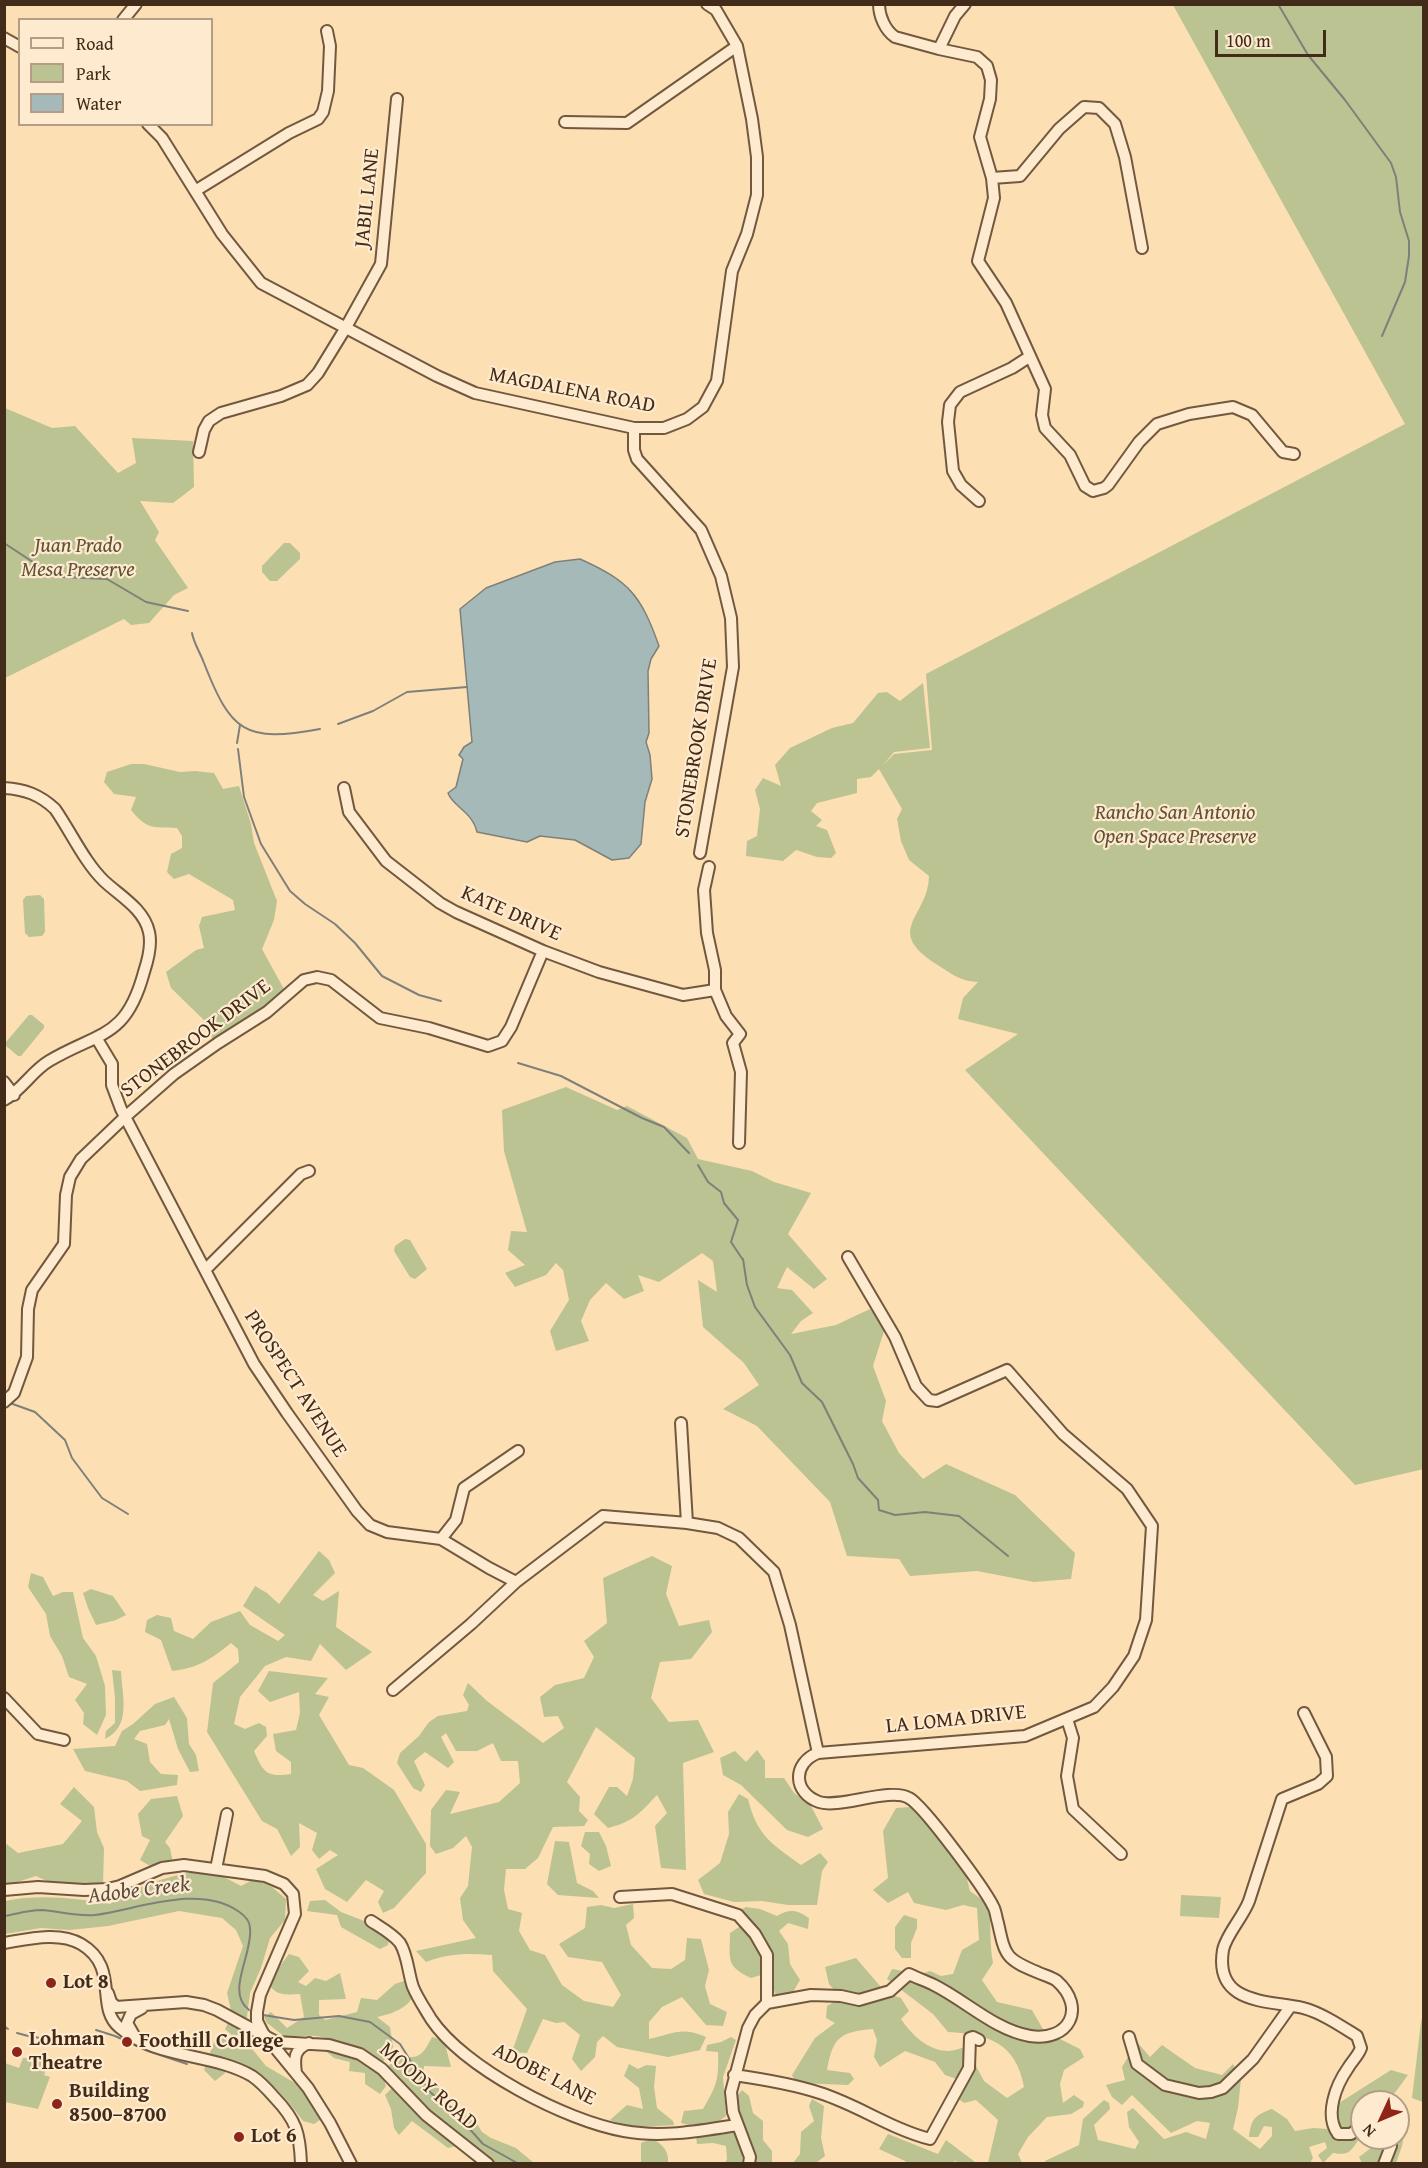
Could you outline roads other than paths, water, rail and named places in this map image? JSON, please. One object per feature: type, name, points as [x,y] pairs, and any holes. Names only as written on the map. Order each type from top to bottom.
[{"type":"street","points":[[125,18],[136,4]]},
{"type":"street","name":"MAGDALENA ROAD","points":[[150,126],[162,138],[222,234],[261,283],[345,329],[475,393],[634,428],[664,428],[687,419],[704,407],[717,381],[732,271],[747,234],[758,195],[757,157],[752,119],[737,46],[716,10],[707,4]]},
{"type":"street","points":[[879,4],[883,22],[890,33],[939,49],[976,57],[987,66],[991,80],[990,99],[980,137],[992,178],[994,198],[978,261],[1006,303],[1045,389],[1042,415],[1046,428],[1070,455],[1085,486],[1093,491],[1108,485],[1139,442],[1157,424],[1189,414],[1233,407],[1252,415],[1283,452],[1294,454]]},
{"type":"street","points":[[939,49],[955,16],[965,4]]},
{"type":"street","points":[[195,191],[289,133],[318,119],[323,112],[328,91],[330,46],[327,31]]},
{"type":"street","points":[[4,38],[18,45]]},
{"type":"street","points":[[565,122],[627,123],[737,46]]},
{"type":"street","name":"JABIL LANE","points":[[199,452],[204,430],[209,421],[221,413],[281,396],[307,385],[318,373],[345,329],[381,264],[398,99]]},
{"type":"street","points":[[992,178],[1020,176],[1059,129],[1084,108],[1099,108],[1115,124],[1125,157],[1142,248]]},
{"type":"street","points":[[979,501],[961,485],[953,471],[948,422],[950,405],[960,392],[1029,357]]},
{"type":"street","name":"STONEBROOK DRIVE","points":[[634,428],[634,450],[637,459],[701,530],[721,576],[731,618],[733,667],[700,853]]},
{"type":"street","points":[[4,788],[23,789],[45,800],[55,809],[103,880],[132,903],[149,931],[149,954],[135,999],[120,1023],[97,1039],[48,1062],[9,1097],[4,1082]]},
{"type":"street","name":"KATE DRIVE","points":[[344,788],[349,812],[386,861],[440,903],[543,951],[600,972],[684,995],[715,990]]},
{"type":"street","points":[[709,867],[705,890],[707,933],[715,970],[715,990],[726,1016],[740,1034],[734,1043],[741,1072],[739,1143]]},
{"type":"street","name":"STONEBROOK DRIVE","points":[[4,1402],[14,1393],[27,1358],[28,1309],[32,1290],[64,1244],[66,1195],[70,1177],[81,1160],[174,1074],[267,1012],[304,980],[317,977],[331,980],[380,1018],[429,1028],[488,1046],[502,1041],[511,1027],[543,951]]},
{"type":"street","name":"PROSPECT AVENUE","points":[[97,1039],[112,1064],[112,1085],[125,1117],[254,1364],[357,1511],[370,1525],[387,1532],[441,1539],[489,1568],[516,1581]]},
{"type":"street","points":[[206,1269],[301,1174],[309,1171]]},
{"type":"street","name":"LA LOMA DRIVE","points":[[818,1753],[1024,1736],[1084,1712],[1104,1700],[1134,1656],[1146,1620],[1152,1526],[1127,1489],[1063,1434],[1006,1370],[937,1401],[929,1400],[916,1386],[895,1337],[848,1257]]},
{"type":"street","points":[[1028,1392],[1029,1378]]},
{"type":"street","points":[[681,1423],[687,1523]]},
{"type":"street","points":[[441,1539],[456,1520],[465,1488],[518,1451]]},
{"type":"street","points":[[393,1690],[471,1624],[516,1581],[603,1516],[718,1528],[739,1538],[774,1572],[790,1625],[818,1753],[810,1756],[799,1772],[800,1785],[807,1797],[822,1803],[892,1795],[909,1797],[931,1821],[994,1907],[1004,1950],[1015,1963],[1056,1980],[1071,1998],[1073,2013],[1063,2030],[1056,2034],[1032,2036],[1006,2028],[934,1985],[909,1974],[890,1991],[859,2000],[841,1996],[811,1995],[767,2003],[755,2015],[748,2028],[731,2092],[737,2125],[750,2157],[749,2163]]},
{"type":"street","points":[[4,1698],[38,1734],[64,1740]]},
{"type":"street","points":[[1304,1713],[1326,1757],[1327,1776],[1318,1784],[1282,1799],[1244,1915],[1223,1949],[1223,1970],[1227,1982],[1245,1997],[1304,2008],[1357,2036],[1361,2048],[1336,2087],[1332,2116],[1333,2126],[1338,2134],[1350,2134]]},
{"type":"street","points":[[1067,1719],[1073,1738],[1067,1776],[1073,1809],[1121,1854]]},
{"type":"street","points":[[216,1869],[227,1814]]},
{"type":"street","points":[[4,1890],[38,1887],[96,1890],[120,1886],[151,1872],[184,1865],[265,1876],[278,1881],[288,1888],[295,1901],[294,1921],[270,1969],[258,2004],[244,2026]]},
{"type":"street","points":[[620,1897],[672,1894],[738,1915],[755,1934],[767,1955],[767,2003]]},
{"type":"street","name":"ADOBE LANE","points":[[371,1921],[400,1944],[413,1988],[431,2019],[448,2041],[474,2061],[526,2093],[569,2113],[625,2132],[686,2133],[737,2125]]},
{"type":"street","points":[[4,1943],[47,1938],[71,1940],[81,1944],[93,1954],[100,1964],[111,2002],[117,2007],[186,2002],[217,2010],[268,2038]]},
{"type":"street","points":[[108,1993],[108,2007],[112,2020],[122,2030],[166,2050],[243,2072],[259,2081],[279,2101],[295,2123],[300,2143],[301,2163]]},
{"type":"street","points":[[258,2004],[258,2021],[268,2038],[321,2108],[351,2163]]},
{"type":"street","points":[[135,2037],[129,2028],[129,2018],[135,2011],[147,2006]]},
{"type":"street","points":[[1129,2037],[1137,2064],[1165,2085],[1199,2093],[1211,2092],[1223,2088],[1253,2059],[1290,2007]]},
{"type":"street","name":"MOODY ROAD","points":[[268,2038],[283,2044],[310,2043],[339,2047],[360,2054],[382,2069],[426,2115],[488,2163]]},
{"type":"street","points":[[734,2075],[820,2093],[907,2132],[930,2139],[969,2068],[970,2038],[979,2040]]},
{"type":"street","points":[[296,2073],[294,2061],[296,2053],[310,2043]]},
{"type":"water","points":[[580,559],[610,575],[631,592],[646,614],[659,646],[651,659],[648,671],[649,733],[646,742],[650,755],[652,779],[645,802],[641,844],[629,858],[612,860],[575,840],[540,836],[527,842],[477,832],[471,819],[450,798],[448,793],[456,787],[463,759],[459,755],[464,747],[472,742],[460,609],[486,588],[555,562]]},
{"type":"waterway","points":[[1278,4],[1308,55],[1345,100],[1391,163],[1396,177],[1400,212],[1409,241],[1409,256],[1405,282],[1382,336]]},
{"type":"waterway","points":[[4,543],[42,568],[63,577],[107,579],[146,602],[188,611]]},
{"type":"waterway","points":[[192,633],[223,704],[233,718],[244,727],[257,732],[274,734],[320,729]]},
{"type":"waterway","points":[[338,724],[373,711],[407,692],[467,687]]},
{"type":"waterway","points":[[237,743],[240,725]]},
{"type":"waterway","points":[[238,749],[244,797],[261,844],[290,891],[335,924],[355,943],[382,976],[419,995],[441,1001]]},
{"type":"waterway","points":[[518,1063],[561,1076],[664,1127],[689,1153]]},
{"type":"waterway","points":[[698,1165],[708,1182],[721,1192],[724,1203],[738,1220],[731,1242],[743,1260]]},
{"type":"waterway","points":[[743,1259],[747,1285],[755,1307],[790,1355],[802,1383],[822,1402],[858,1478],[878,1500],[879,1510],[895,1515],[925,1512],[959,1516],[1008,1556]]},
{"type":"waterway","points":[[10,1403],[35,1412],[65,1440],[72,1458],[102,1498],[128,1514]]},
{"type":"waterway","name":"Adobe Creek","points":[[4,1916],[41,1910],[95,1915],[187,1899],[205,1899],[222,1903],[242,1914],[250,1925],[250,1939],[239,1993],[242,2002],[249,2010]]},
{"type":"waterway","name":"Adobe Creek","points":[[263,2015],[294,2020],[339,2016],[370,2022],[400,2044],[430,2092],[445,2105],[457,2109],[467,2126],[483,2144],[519,2164]]},
{"type":"waterway","points":[[4,2026],[8,2029]]},
{"type":"waterway","points":[[96,2030],[187,2064]]},
{"type":"waterway","points":[[17,2033],[70,2041]]},
{"type":"place","name":"Lot 8","points":[[51,1983]]},
{"type":"place","name":"Foothill College","points":[[127,2042]]},
{"type":"place","name":"Lohman Theatre","points":[[17,2052]]},
{"type":"place","name":"Building 8500–8700","points":[[57,2104]]},
{"type":"place","name":"Lot 6","points":[[239,2137]]},
{"type":"park label","name":"Juan Prado Mesa Preserve","points":[[78,559]]},
{"type":"park label","name":"Rancho San Antonio Open Space Preserve","points":[[1175,826]]}]
